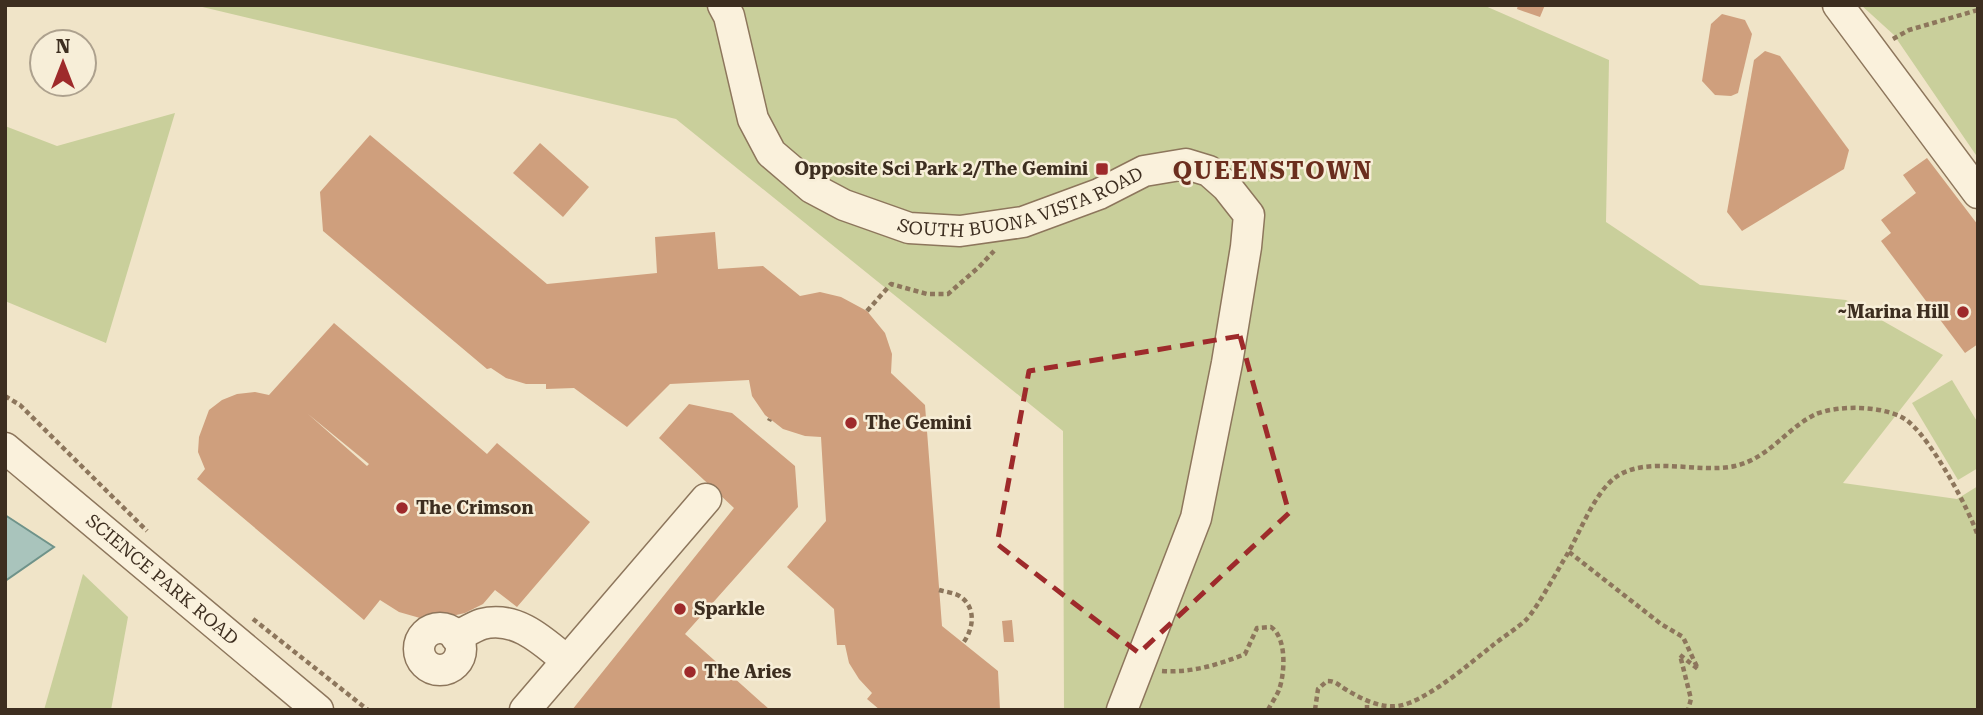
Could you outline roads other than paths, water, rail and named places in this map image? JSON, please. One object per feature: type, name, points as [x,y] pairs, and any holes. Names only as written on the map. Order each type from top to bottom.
[{"type":"street","name":"SOUTH BUONA VISTA ROAD","points":[[723,5],[729,16],[753,119],[771,153],[812,188],[844,205],[909,228],[960,231],[1023,222],[1099,194],[1144,171],[1186,164],[1209,171],[1227,187],[1249,215],[1227,363],[1196,518],[1122,710]]},
{"type":"street","points":[[1838,5],[1978,193]]},
{"type":"street","name":"SCIENCE PARK ROAD","points":[[5,447],[318,710]]},
{"type":"street","points":[[525,710],[706,499]]},
{"type":"street","points":[[456,637],[481,625],[494,623],[512,626],[530,630],[567,661]]},
{"type":"water","points":[[5,515],[54,547],[5,581]]},
{"type":"place","name":"Opposite Sci Park 2/The Gemini","points":[[1102,169]]},
{"type":"place","name":"~Marina Hill","points":[[1963,312]]},
{"type":"place","name":"The Gemini","points":[[851,423]]},
{"type":"place","name":"The Crimson","points":[[402,508]]},
{"type":"place","name":"Sparkle","points":[[680,609]]},
{"type":"place","name":"The Aries","points":[[690,672]]},
{"type":"district","name":"QUEENSTOWN","points":[[1273,171]]}]
